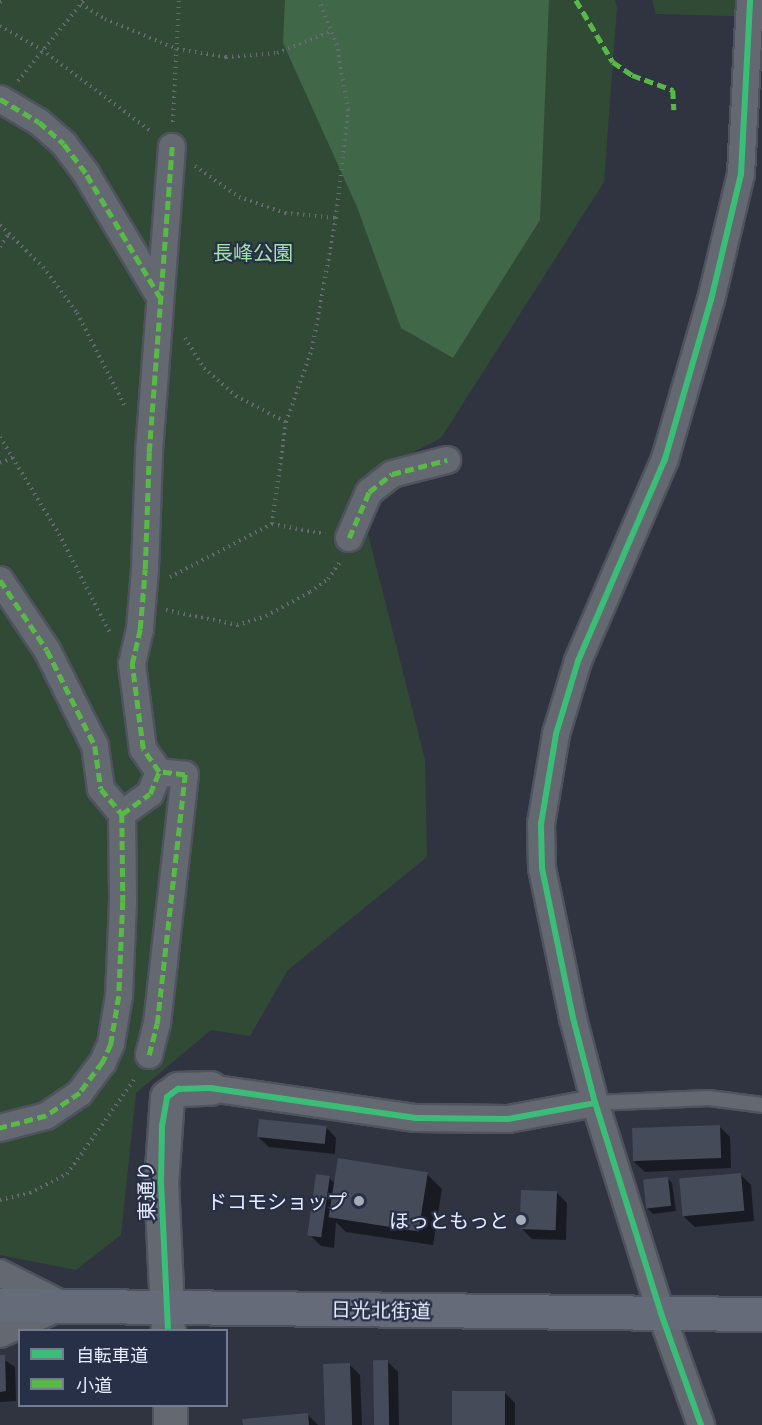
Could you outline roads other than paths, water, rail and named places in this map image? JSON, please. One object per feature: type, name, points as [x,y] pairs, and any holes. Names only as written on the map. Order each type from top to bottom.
[{"type":"highway","name":"日光北街道","points":[[0,1305],[64,1306],[168,1319],[661,1313],[762,1314]]},
{"type":"street","points":[[701,1425],[661,1313],[595,1103],[573,1018],[542,868],[541,824],[556,734],[578,661],[665,459],[711,300],[741,174],[750,0]]},
{"type":"street","points":[[2,100],[39,122],[64,144],[87,175],[160,297]]},
{"type":"street","points":[[159,772],[144,749],[132,664],[143,598],[149,452],[160,337],[160,297],[171,147]]},
{"type":"street","points":[[349,538],[369,492],[392,474],[447,460]]},
{"type":"street","points":[[0,579],[47,650],[95,746],[101,789],[122,814],[122,925],[119,996],[111,1044],[80,1093],[46,1116],[0,1128]]},
{"type":"street","points":[[122,814],[150,794],[159,772]]},
{"type":"street","points":[[149,1055],[157,1024],[185,775],[159,772]]},
{"type":"street","points":[[210,1088],[416,1118],[508,1119],[595,1103]]},
{"type":"street","name":"東通り","points":[[168,1319],[161,1183],[167,1097],[178,1089],[210,1088]]},
{"type":"street","points":[[0,1274],[64,1306]]},
{"type":"street","points":[[0,1334],[64,1306]]},
{"type":"street","points":[[170,1407],[170,1425]]},
{"type":"lane","points":[[595,1103],[709,1098],[762,1105]]},
{"type":"place","name":"ドコモショップ","points":[[359,1201]]},
{"type":"place","name":"ほっともっと","points":[[521,1220]]},
{"type":"park label","name":"長峰公園","points":[[253,252]]}]
